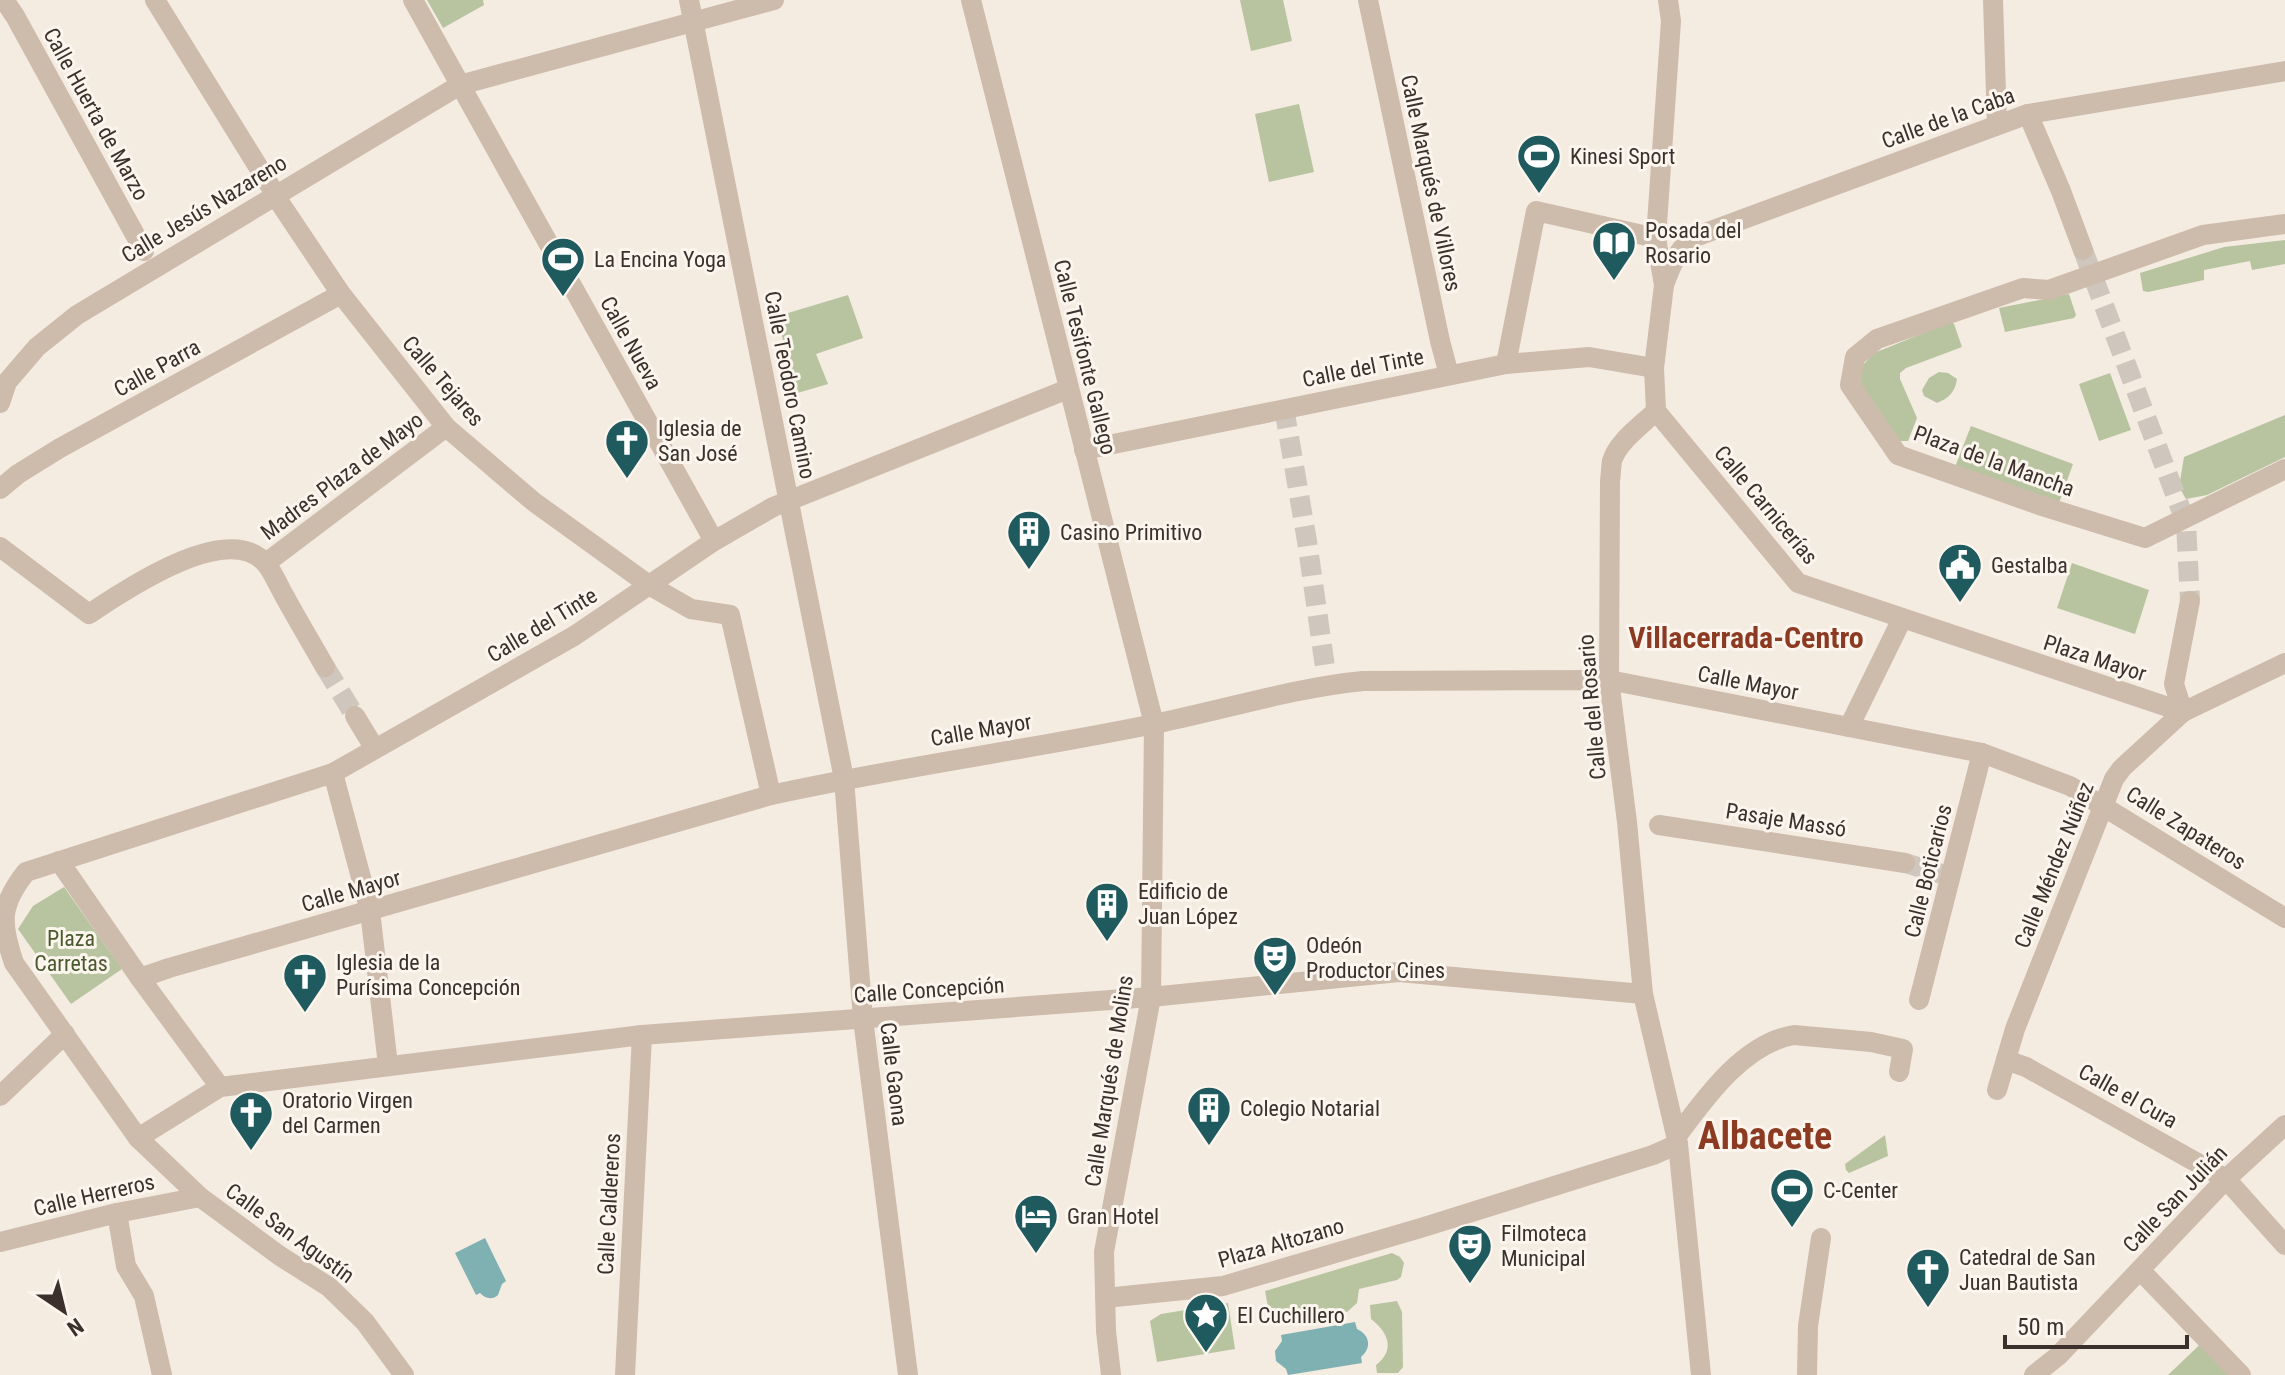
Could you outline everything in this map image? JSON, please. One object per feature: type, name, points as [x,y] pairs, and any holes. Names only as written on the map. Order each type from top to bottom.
[{"type":"street","name":"Calle Huerta de Marzo","points":[[4,0],[144,251]]},
{"type":"street","name":"Calle Tejares","points":[[155,0],[275,195],[341,294],[446,427],[534,502],[649,585],[691,609],[730,615],[771,795]]},
{"type":"street","name":"Calle Nueva","points":[[413,0],[714,541]]},
{"type":"street","name":"Calle Jesús Nazareno","points":[[0,403],[7,382],[37,347],[77,315],[460,85],[692,10],[774,0]]},
{"type":"street","name":"Calle Tesifonte Gallego","points":[[971,0],[1154,724]]},
{"type":"street","name":"Calle Marqués de Villores","points":[[1368,0],[1449,375]]},
{"type":"street","points":[[1656,411],[1654,368],[1664,285],[1656,238],[1671,21],[1668,0]]},
{"type":"street","points":[[1993,0],[1997,125]]},
{"type":"street","name":"Calle Teodoro Camino","points":[[692,10],[844,779]]},
{"type":"street","name":"Calle de la Caba","points":[[1664,285],[1673,260],[1681,247],[1692,238],[2028,114],[2285,71]]},
{"type":"street","points":[[2028,114],[2083,250]]},
{"type":"street","points":[[1506,364],[1536,211],[1656,238]]},
{"type":"street","name":"Plaza de la Mancha","points":[[2285,224],[2203,235],[2049,290],[2023,288],[1877,339],[1855,357],[1850,385],[1898,455],[2042,506],[2145,538],[2285,469]]},
{"type":"street","name":"Calle Parra","points":[[0,489],[60,448],[341,294]]},
{"type":"street","name":"Calle del Tinte","points":[[1084,450],[1506,364],[1589,357],[1654,368]]},
{"type":"street","name":"Calle del Tinte","points":[[0,879],[333,773],[574,636],[714,541],[787,500],[1068,389]]},
{"type":"street","name":"Calle del Rosario","points":[[1656,411],[1617,451],[1612,461],[1609,680],[1642,823],[1643,994],[1678,1140],[1701,1375]]},
{"type":"street","name":"Calle Carnicerías","points":[[1656,411],[1798,583],[1993,649]]},
{"type":"street","name":"Madres Plaza de Mayo","points":[[266,563],[446,427]]},
{"type":"street","points":[[0,547],[89,614],[156,573],[196,556],[244,549],[266,563],[325,667]]},
{"type":"street","points":[[2183,712],[2174,684],[2190,601]]},
{"type":"street","points":[[1849,727],[1902,619]]},
{"type":"street","name":"Plaza Mayor","points":[[1993,649],[2183,712]]},
{"type":"street","name":"Calle Méndez Núñez","points":[[1997,1090],[2015,1029],[2114,779],[2183,712],[2285,663]]},
{"type":"street","name":"Calle Mayor","points":[[140,978],[771,795],[844,779],[1154,724],[1326,679],[1609,680],[1982,753],[2070,786],[2102,804]]},
{"type":"street","points":[[355,716],[375,749]]},
{"type":"street","name":"Calle Marqués de Molins","points":[[1105,1298],[1104,1252],[1151,997],[1154,724]]},
{"type":"street","name":"Calle Boticarios","points":[[1919,1000],[1948,876],[1982,753]]},
{"type":"street","points":[[333,773],[370,911],[388,1065]]},
{"type":"street","name":"Calle Gaona","points":[[844,779],[863,1019],[908,1375]]},
{"type":"street","name":"Calle Zapateros","points":[[2102,804],[2285,918]]},
{"type":"street","name":"Pasaje Massó","points":[[1642,823],[1905,863]]},
{"type":"street","points":[[26,872],[15,883],[1,908],[7,957],[138,1138],[220,1087],[59,861]]},
{"type":"street","name":"Calle Concepción","points":[[220,1087],[642,1035],[1151,997],[1399,972],[1643,994]]},
{"type":"street","points":[[0,1096],[65,1034]]},
{"type":"street","name":"Calle Caldereros","points":[[625,1375],[642,1035]]},
{"type":"street","points":[[1678,1140],[1710,1094],[1740,1062],[1785,1037],[1794,1035],[1871,1042],[1903,1049],[1899,1072]]},
{"type":"street","name":"Calle el Cura","points":[[2006,1060],[2026,1067],[2226,1179],[2285,1245]]},
{"type":"street","name":"Calle San Julián","points":[[2034,1375],[2058,1356],[2226,1179],[2285,1125]]},
{"type":"street","name":"Calle San Agustín","points":[[138,1138],[200,1197],[280,1256],[329,1287],[365,1322],[404,1375]]},
{"type":"street","name":"Plaza Altozano","points":[[1105,1298],[1223,1286],[1653,1155],[1678,1140]]},
{"type":"street","name":"Calle Herreros","points":[[0,1242],[117,1213],[200,1197]]},
{"type":"street","points":[[117,1213],[126,1266],[144,1296],[162,1375]]},
{"type":"street","points":[[1807,1375],[1808,1326],[1821,1238]]},
{"type":"street","points":[[2140,1270],[2241,1375]]},
{"type":"street","points":[[1105,1298],[1111,1375]]},
{"type":"green space","points":[[427,0],[483,0],[484,5],[443,28]]},
{"type":"green space","points":[[1240,0],[1283,0],[1292,41],[1251,51]]},
{"type":"green space","points":[[1299,104],[1314,172],[1269,182],[1255,114]]},
{"type":"green space","points":[[2285,240],[2285,264],[2252,270],[2250,261],[2204,270],[2204,280],[2143,291],[2140,273],[2224,247]]},
{"type":"green space","points":[[2069,294],[2076,315],[2074,318],[2005,332],[1999,308]]},
{"type":"green space","points":[[848,295],[863,338],[816,354],[828,384],[794,394],[778,316]]},
{"type":"green space","points":[[1951,322],[1962,347],[1900,373],[1917,418],[1908,441],[1899,441],[1862,391],[1860,379],[1863,365],[1874,353]]},
{"type":"green space","points":[[1939,372],[1957,379],[1951,394],[1937,403],[1924,396],[1922,390],[1929,378]]},
{"type":"green space","points":[[2110,373],[2131,430],[2099,441],[2079,384]]},
{"type":"green space","points":[[2285,415],[2285,457],[2207,495],[2186,499],[2179,487],[2184,457]]},
{"type":"green space","points":[[1971,426],[2073,464],[2059,503],[1955,467]]},
{"type":"green space","points":[[2072,563],[2149,590],[2135,634],[2057,608]]},
{"type":"green space","name":"Plaza Carretas","points":[[64,887],[122,969],[71,1004],[18,929],[33,906]]},
{"type":"green space","points":[[1885,1135],[1888,1156],[1849,1173],[1846,1170],[1845,1164]]},
{"type":"green space","points":[[1392,1253],[1404,1263],[1401,1277],[1359,1289],[1357,1303],[1347,1312],[1283,1324],[1272,1316],[1265,1291]]},
{"type":"green space","points":[[1397,1301],[1402,1312],[1403,1367],[1398,1373],[1377,1373],[1376,1365],[1388,1347],[1382,1330],[1371,1319],[1370,1305]]},
{"type":"green space","points":[[1228,1303],[1235,1349],[1157,1362],[1150,1321],[1161,1314]]},
{"type":"green space","points":[[2211,1334],[2251,1375],[2168,1375]]},
{"type":"water","points":[[485,1238],[506,1281],[498,1295],[491,1298],[480,1293],[476,1295],[455,1253]]},
{"type":"water","points":[[1355,1322],[1368,1342],[1367,1350],[1361,1357],[1362,1363],[1288,1375],[1276,1361],[1275,1351],[1282,1341],[1281,1335]]},
{"type":"tunnel","points":[[2083,250],[2186,523],[2190,601]]},
{"type":"tunnel","points":[[1284,408],[1326,674]]},
{"type":"tunnel","points":[[325,667],[355,716]]},
{"type":"tunnel","points":[[1905,863],[1945,875]]},
{"type":"place","name":"Kinesi Sport","points":[[1539,195]]},
{"type":"place","name":"Posada del Rosario","points":[[1614,282]]},
{"type":"place","name":"La Encina Yoga","points":[[563,298]]},
{"type":"place","name":"Iglesia de San José","points":[[627,480]]},
{"type":"place","name":"Casino Primitivo","points":[[1029,571]]},
{"type":"place","name":"Gestalba","points":[[1960,604]]},
{"type":"place","name":"Edificio de Juan López","points":[[1107,943]]},
{"type":"place","name":"Odeón Productor Cines","points":[[1275,997]]},
{"type":"place","name":"Iglesia de la Purísima Concepción","points":[[305,1014]]},
{"type":"place","name":"Colegio Notarial","points":[[1209,1147]]},
{"type":"place","name":"Oratorio Virgen del Carmen","points":[[251,1152]]},
{"type":"place","name":"C-Center","points":[[1792,1229]]},
{"type":"place","name":"Gran Hotel","points":[[1036,1255]]},
{"type":"place","name":"Filmoteca Municipal","points":[[1470,1285]]},
{"type":"place","name":"Catedral de San Juan Bautista","points":[[1928,1309]]},
{"type":"place","name":"El Cuchillero","points":[[1206,1354]]},
{"type":"district","name":"Villacerrada-Centro","points":[[1746,637]]},
{"type":"district","name":"Albacete","points":[[1765,1136]]}]
